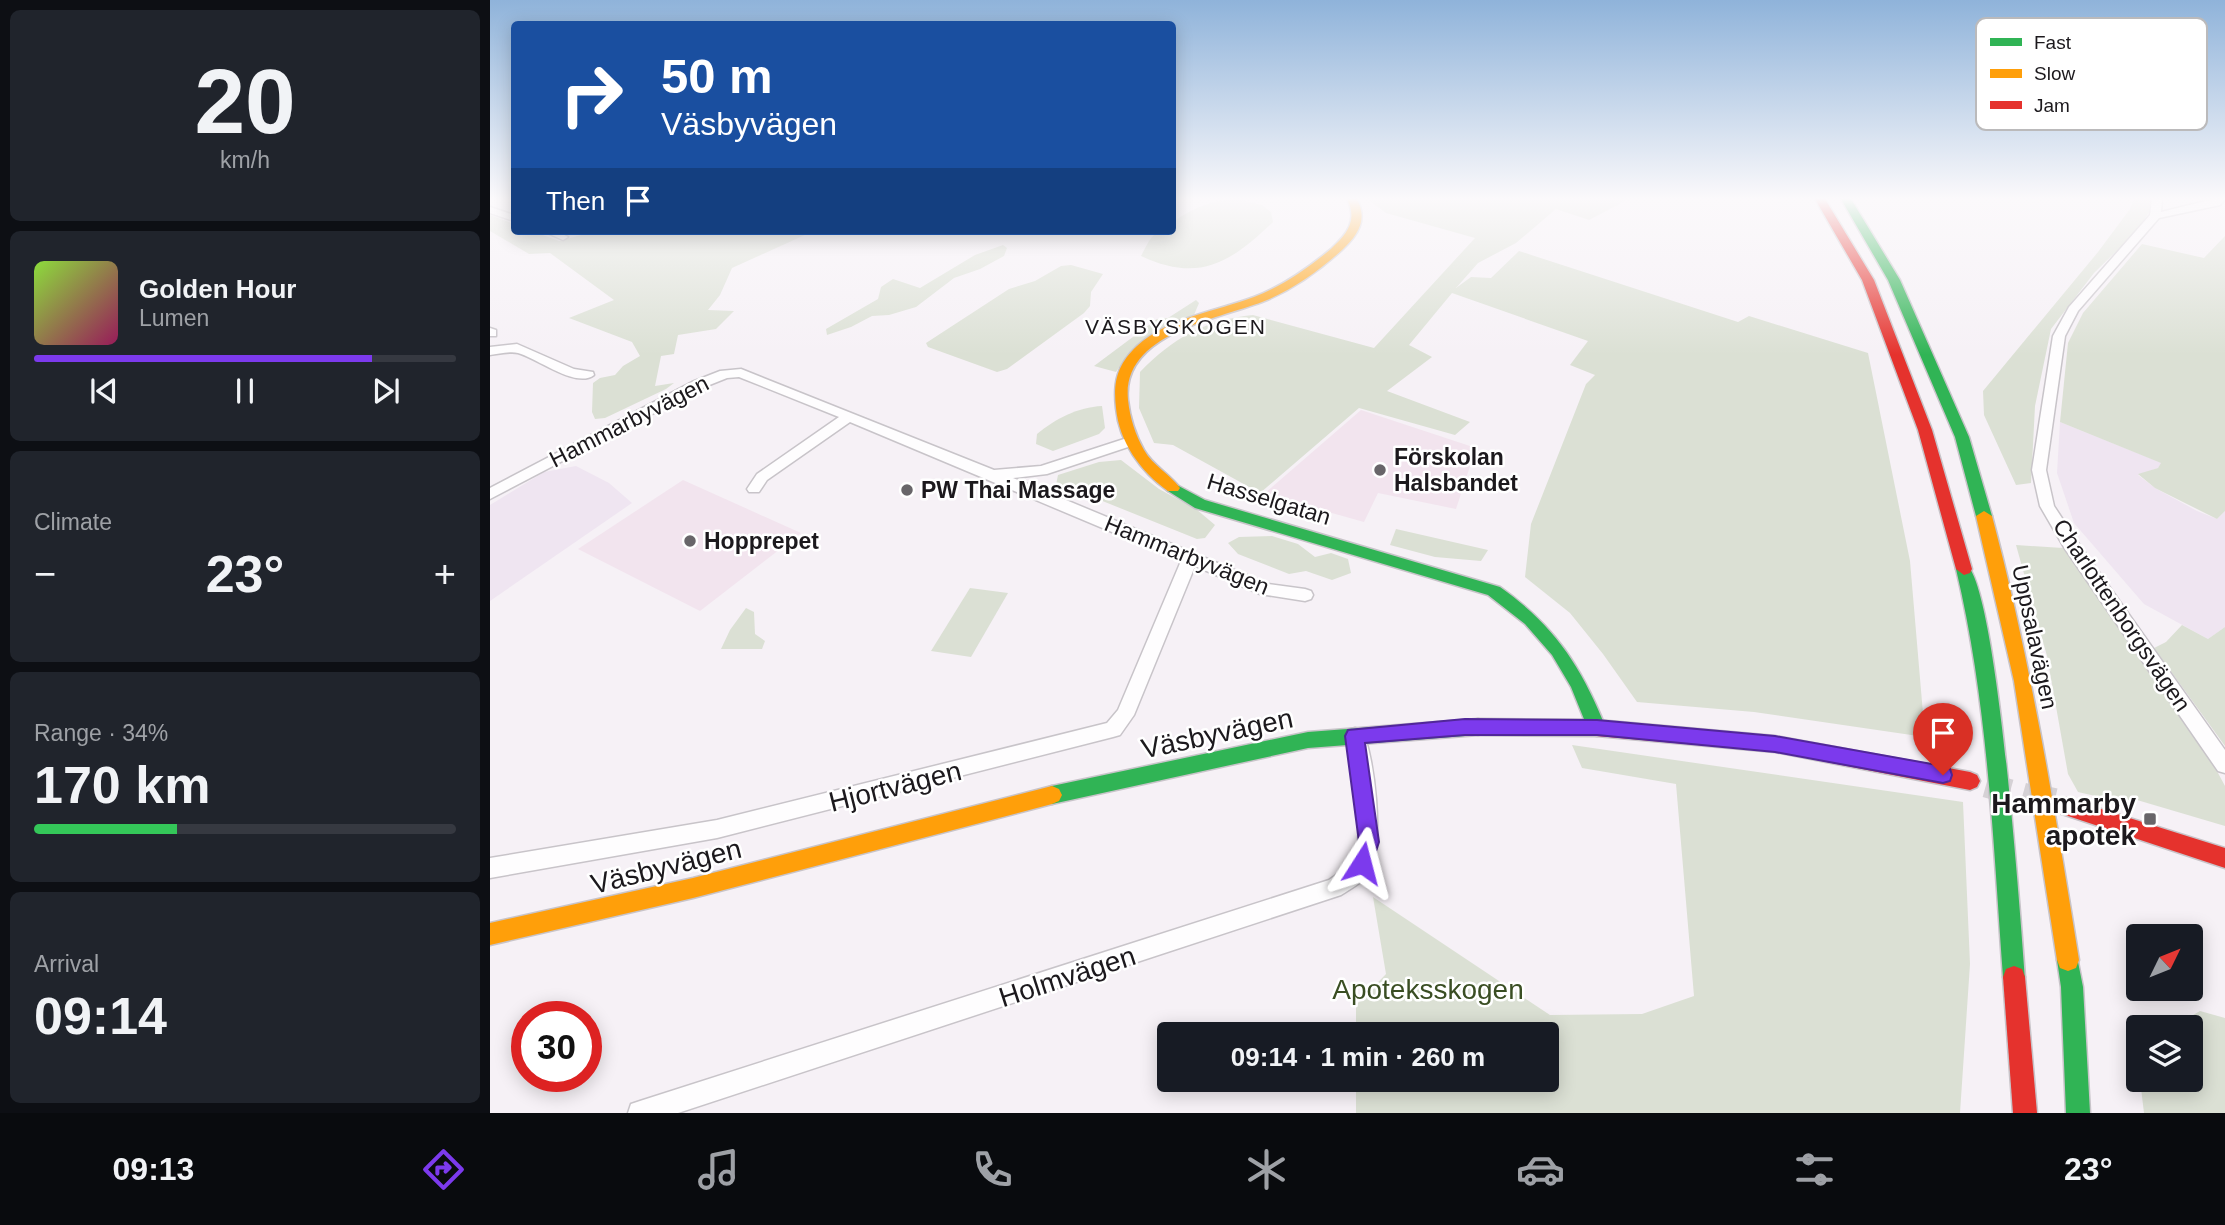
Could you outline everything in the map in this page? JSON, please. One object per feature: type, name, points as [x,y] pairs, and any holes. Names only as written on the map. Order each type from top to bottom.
[{"type":"main road","name":"Hasselgatan","points":[[1334,251],[1301,278],[1247,304],[1183,325],[1140,351],[1122,375],[1120,398],[1129,442],[1160,482],[1200,504],[1494,592],[1513,603],[1549,634],[1572,667],[1597,727]]},
{"type":"main road","points":[[1851,251],[1868,280],[1915,405],[1972,597],[1993,728],[2025,1113]]},
{"type":"main road","name":"Uppsalavägen","points":[[1877,251],[1894,280],[1962,437],[2007,597],[2036,753],[2072,986],[2078,1113]]},
{"type":"main road","name":"Väsbyvägen","points":[[490,934],[693,888],[1038,797],[1308,740],[1465,727],[1597,727],[1775,744],[1970,781]]},
{"type":"main road","points":[[2066,807],[2225,858]]},
{"type":"street","name":"Charlottenborgsvägen","points":[[2125,251],[2073,310],[2059,336],[2039,470],[2047,506],[2065,535],[2225,765]]},
{"type":"street","points":[[493,350],[517,348],[571,373],[588,375]]},
{"type":"street","name":"Hammarbyvägen","points":[[490,494],[697,384],[725,374],[741,373],[1266,590],[1305,595]]},
{"type":"street","points":[[754,489],[762,477],[850,416]]},
{"type":"street","name":"Hammarbyvägen","points":[[993,475],[1042,471],[1129,442]]},
{"type":"street","points":[[490,478],[504,485]]},
{"type":"street","name":"Hjortvägen","points":[[490,867],[730,826],[1113,729],[1125,715],[1189,559]]},
{"type":"street","name":"Holmvägen","points":[[640,1113],[1334,888],[1352,877],[1362,863],[1369,842],[1355,736]]},
{"type":"shaded area","name":"Förskolan Halsbandet","points":[[1361,410],[1476,448],[1456,509],[1378,493],[1364,522],[1264,494]]},
{"type":"shaded area","points":[[2060,422],[2162,463],[2158,468],[2138,475],[2155,488],[2197,511],[2217,519],[2225,511],[2225,627],[2208,639],[2144,604],[2074,523],[2057,473]]},
{"type":"shaded area","points":[[576,466],[609,483],[632,503],[490,601],[490,505],[544,472]]},
{"type":"shaded area","name":"Hopprepet","points":[[683,480],[801,533],[700,611],[578,549]]},
{"type":"green space","points":[[524,251],[770,251],[732,268],[720,295],[708,310],[734,311],[716,329],[678,335],[674,354],[661,356],[655,386],[674,383],[605,418],[595,419],[592,412],[593,383],[600,378],[615,375],[623,366],[640,356],[632,342],[569,318],[614,300],[550,253],[529,254]]},
{"type":"green space","points":[[986,251],[1006,251],[1004,256],[980,269],[954,278],[916,307],[889,315],[872,316],[827,335],[826,329],[878,299],[881,287],[893,279],[920,288]]},
{"type":"green space","points":[[1144,251],[1238,251],[1228,258],[1197,268],[1180,268],[1141,256]]},
{"type":"green space","points":[[1463,251],[1501,251],[1478,263],[1456,288],[1471,277],[1491,278],[1519,251],[1738,322],[1749,316],[1868,353],[1910,561],[1925,737],[1754,712],[1637,702],[1570,613],[1525,577],[1531,524],[1586,384],[1595,375],[1570,365],[1588,341],[1452,293],[1409,345],[1432,357],[1387,391],[1470,422],[1455,435],[1359,408],[1260,493],[1173,445],[1154,443],[1139,408],[1140,372],[1178,340],[1220,321],[1253,315],[1374,348]]},
{"type":"green space","points":[[2117,251],[2094,273],[2051,329],[2035,406],[2031,483],[2016,485],[1984,415],[1983,391],[2098,252]]},
{"type":"green space","points":[[2136,251],[2173,251],[2204,258],[2211,251],[2225,251],[2225,511],[2217,519],[2155,488],[2138,474],[2158,468],[2161,463],[2060,422],[2068,343],[2083,313]]},
{"type":"green space","points":[[1071,265],[1103,274],[1091,292],[1090,306],[1007,369],[997,372],[928,347],[926,343],[1009,289],[1035,281],[1061,266]]},
{"type":"green space","points":[[1196,300],[1199,303],[1194,315],[1150,338],[1123,362],[1116,372],[1094,366],[1157,319],[1168,318]]},
{"type":"green space","points":[[1102,406],[1105,428],[1099,434],[1053,451],[1036,444],[1037,434],[1051,423],[1076,411]]},
{"type":"green space","points":[[1121,460],[1159,489],[1196,509],[1215,525],[1205,538],[1197,539],[1090,496],[1086,500],[1056,485],[1058,475],[1099,462]]},
{"type":"green space","points":[[1396,529],[1488,550],[1481,561],[1435,557],[1390,545]]},
{"type":"green space","points":[[1272,536],[1298,544],[1315,557],[1331,553],[1348,559],[1351,573],[1332,580],[1306,571],[1289,574],[1238,554],[1228,543],[1239,537]]},
{"type":"green space","points":[[2016,545],[2063,548],[2172,701],[2218,773],[2225,786],[2225,826],[2137,800],[2117,801],[2078,792],[2068,774],[2047,656]]},
{"type":"green space","points":[[970,588],[1008,593],[971,657],[931,651]]},
{"type":"green space","points":[[746,608],[754,612],[755,634],[765,641],[762,649],[721,649],[730,630]]},
{"type":"green space","points":[[2182,625],[2208,639],[2225,627],[2225,746],[2154,648],[2166,642]]},
{"type":"green space","name":"Apoteksskogen","points":[[1572,745],[1963,802],[1970,964],[1960,1113],[1356,1113],[1356,1092],[1559,1092],[1559,1022],[1356,1022],[1356,1005],[1386,974],[1373,897],[1550,1015],[1642,1014],[1694,996],[1676,784],[1582,768]]},
{"type":"green space","points":[[2200,1011],[2225,1018],[2225,1113],[2144,1113],[2141,1092],[2203,1092],[2203,1015],[2193,1015]]},
{"type":"tunnel","points":[[1986,785],[2051,803]]},
{"type":"tunnel","points":[[2045,802],[2054,804]]},
{"type":"traffic: fast","points":[[1877,251],[1894,280],[1962,437],[1984,516]]},
{"type":"traffic: fast","points":[[1173,488],[1200,504],[1494,591],[1514,605],[1558,650],[1579,686],[1597,728]]},
{"type":"traffic: fast","points":[[1964,569],[1976,617],[1993,719],[2014,977]]},
{"type":"traffic: fast","points":[[1052,795],[1308,740],[1478,727]]},
{"type":"traffic: fast","points":[[2068,960],[2072,987],[2078,1113]]},
{"type":"traffic: slow","points":[[1173,488],[1147,465],[1135,448],[1127,427],[1120,387],[1128,365],[1143,348],[1164,334],[1272,293],[1293,282],[1334,251]]},
{"type":"traffic: slow","points":[[1984,516],[2023,681],[2068,960]]},
{"type":"traffic: slow","points":[[490,934],[693,888],[1052,795]]},
{"type":"traffic: jam","points":[[1851,251],[1868,280],[1925,430],[1964,569]]},
{"type":"traffic: jam","points":[[1478,727],[1597,728],[1775,744],[1970,781]]},
{"type":"traffic: jam","points":[[2066,807],[2225,858]]},
{"type":"traffic: jam","points":[[2014,977],[2025,1113]]},
{"type":"place","name":"Förskolan Halsbandet","points":[[1380,470]]},
{"type":"place","name":"PW Thai Massage","points":[[907,490]]},
{"type":"place","name":"Hopprepet","points":[[690,541]]},
{"type":"place","name":"Hammarby apotek","points":[[2150,819]]},
{"type":"district","name":"VÄSBYSKOGEN","points":[[1176,327]]},
{"type":"route","points":[[1362,863],[1369,842],[1355,736],[1465,727],[1597,727],[1775,744],[1943,775]]}]
